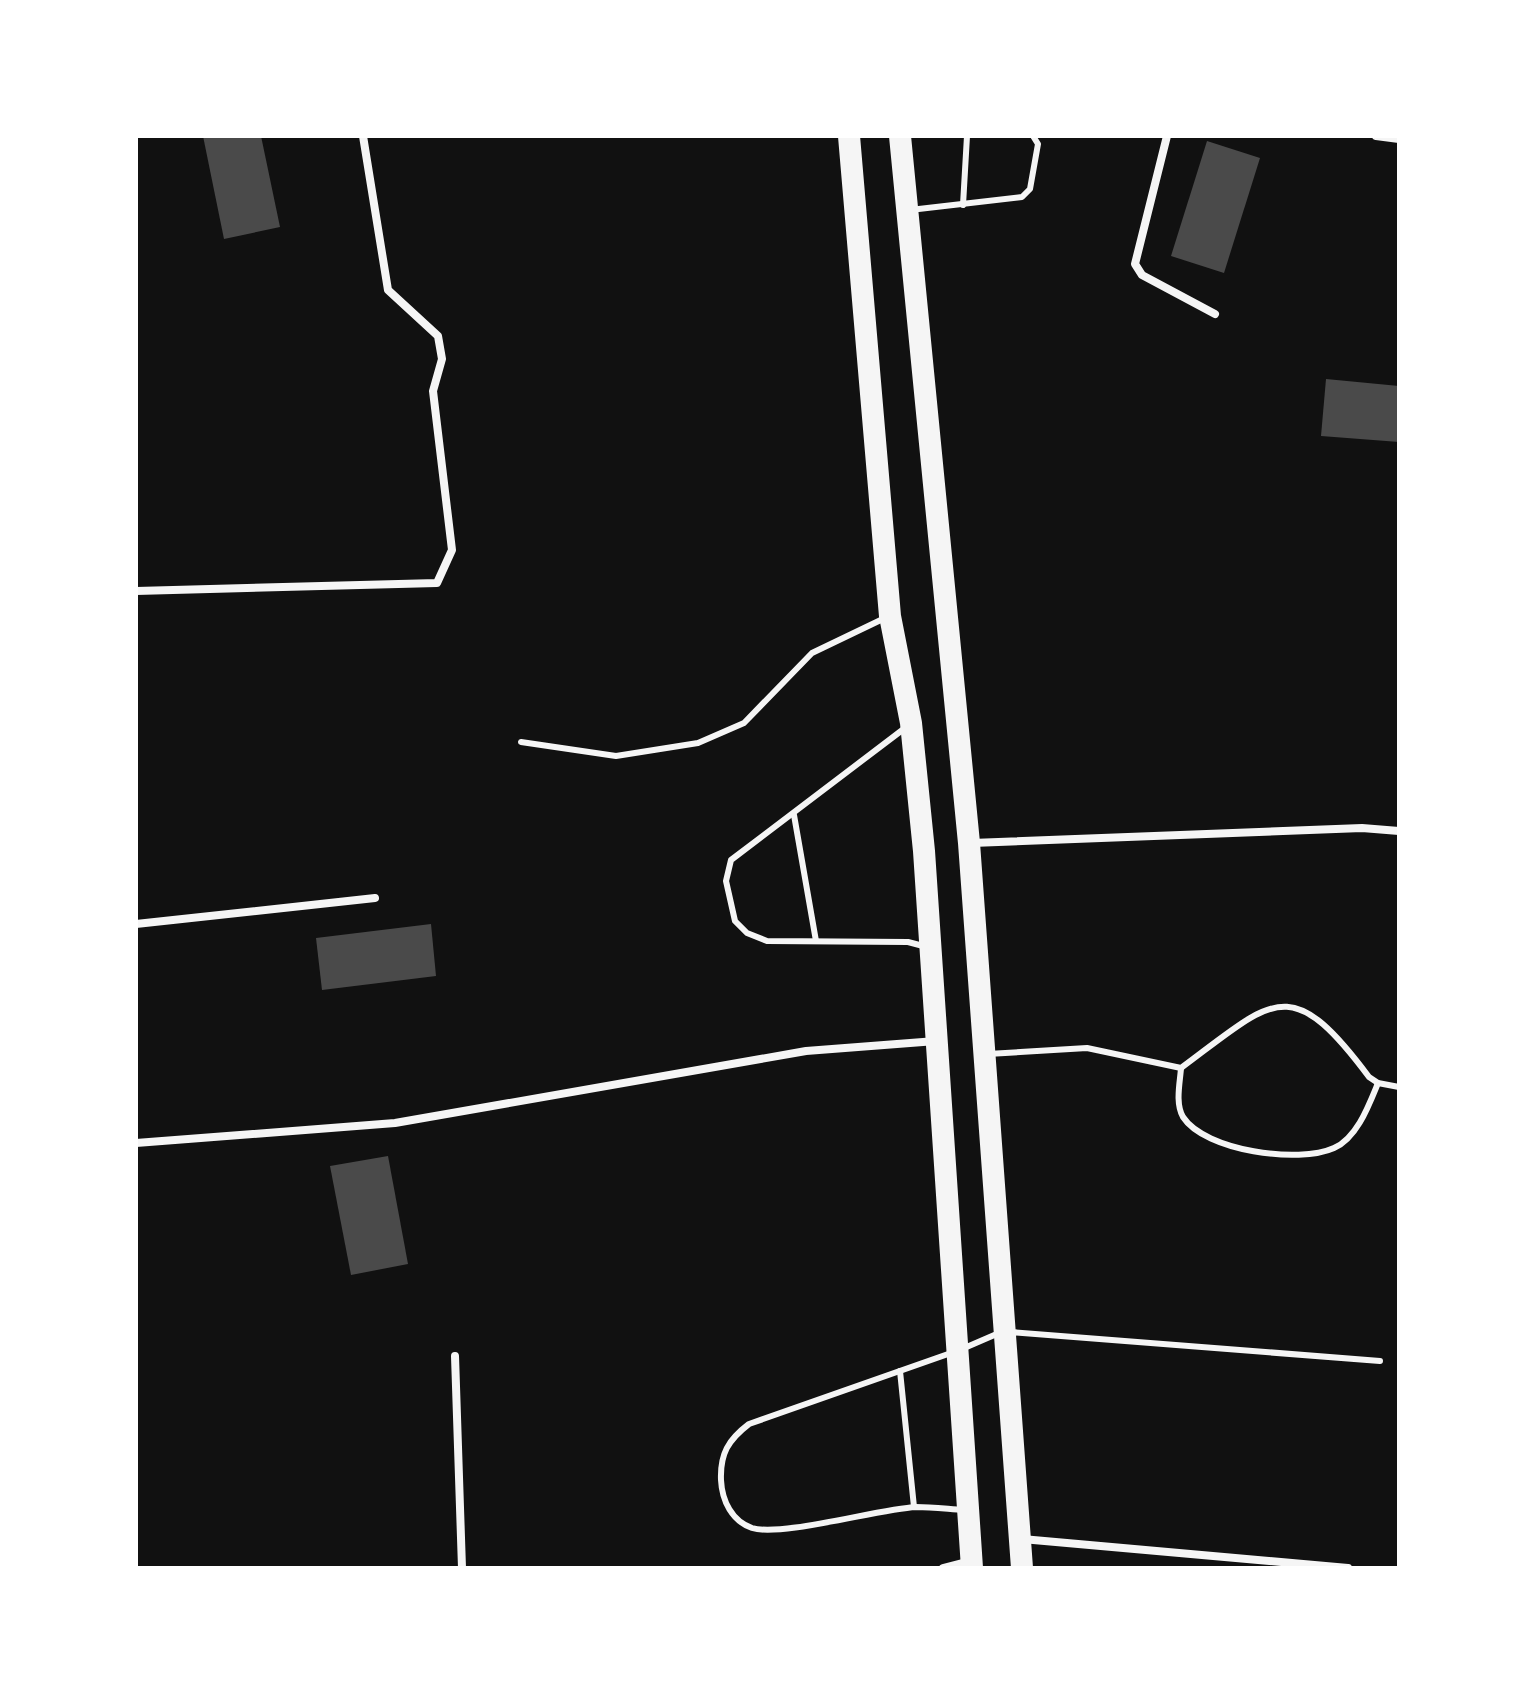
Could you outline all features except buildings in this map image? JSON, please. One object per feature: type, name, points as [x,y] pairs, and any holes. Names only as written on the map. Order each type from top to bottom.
[{"type":"highway","points":[[849,136],[890,616],[911,723],[931,947],[971,1564]]},
{"type":"highway","points":[[900,136],[969,843],[1017,1538],[1022,1568]]},
{"type":"street","points":[[136,591],[437,583],[452,550],[433,391],[442,359],[438,336],[388,290],[363,136]]},
{"type":"street","points":[[1167,136],[1135,264],[1142,275],[1215,314]]},
{"type":"street","points":[[1376,136],[1399,139]]},
{"type":"street","points":[[969,843],[1362,828],[1399,831]]},
{"type":"street","points":[[136,924],[375,898]]},
{"type":"street","points":[[136,1143],[395,1123],[806,1051],[938,1041]]},
{"type":"street","points":[[455,1356],[462,1568]]},
{"type":"street","points":[[1017,1538],[1348,1568]]},
{"type":"street","points":[[943,1568],[971,1564]]},
{"type":"lane","points":[[963,205],[967,136]]},
{"type":"lane","points":[[907,210],[1011,201],[1027,193],[1038,144],[1033,136]]},
{"type":"lane","points":[[521,742],[616,756],[698,743],[744,723],[812,653],[890,616]]},
{"type":"lane","points":[[911,723],[794,815],[738,853],[727,869],[726,881],[735,921],[747,933],[767,941],[908,942],[931,947]]},
{"type":"lane","points":[[794,815],[816,941]]},
{"type":"lane","points":[[985,1055],[1087,1048],[1181,1068],[1242,1023],[1269,1009],[1288,1005],[1317,1016],[1378,1083],[1399,1087]]},
{"type":"lane","points":[[1181,1068],[1178,1103],[1184,1118],[1211,1138],[1251,1152],[1317,1153],[1335,1148],[1348,1139],[1378,1083]]},
{"type":"lane","points":[[968,1510],[914,1507],[782,1528],[754,1529],[732,1517],[721,1488],[721,1460],[732,1437],[749,1424],[958,1351],[1004,1331],[1380,1361]]},
{"type":"lane","points":[[900,1371],[914,1507]]}]
